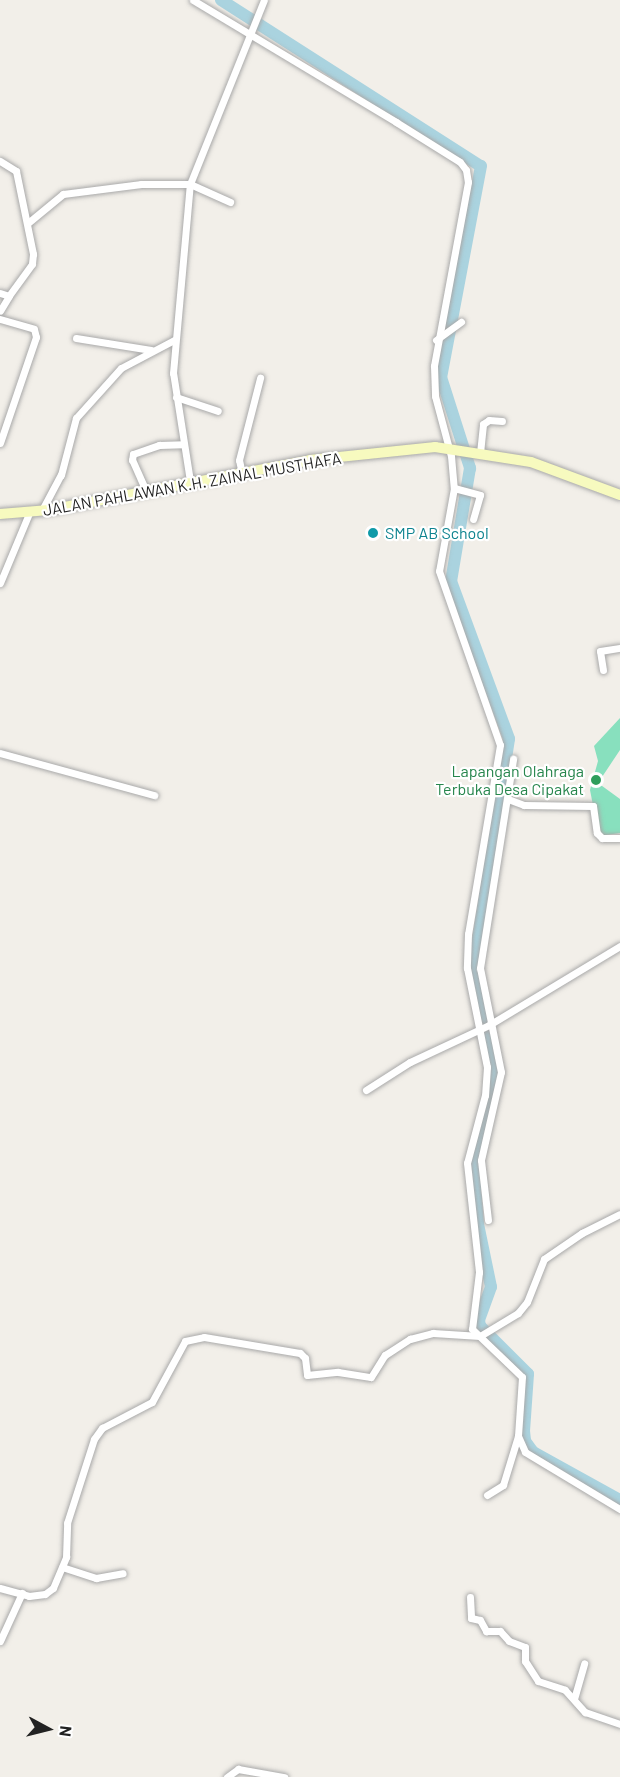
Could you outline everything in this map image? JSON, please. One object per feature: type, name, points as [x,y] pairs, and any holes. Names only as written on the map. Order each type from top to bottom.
[{"type":"street","points":[[193,0],[396,122],[460,162],[466,170],[468,182],[439,338],[435,396],[452,449],[454,488],[439,571],[499,735],[496,789],[468,934],[467,968],[484,1050],[487,1078],[470,1146],[466,1184],[479,1272],[472,1323],[522,1377],[518,1436],[502,1485],[487,1495]]},
{"type":"street","points":[[190,481],[177,397],[174,340],[190,184],[264,0]]},
{"type":"street","points":[[0,160],[16,171],[29,222],[32,264],[0,311]]},
{"type":"street","points":[[29,222],[54,200],[70,192],[141,183],[190,184],[230,202]]},
{"type":"street","points":[[0,293],[9,296]]},
{"type":"street","points":[[0,319],[33,329],[36,337],[0,443]]},
{"type":"street","points":[[439,338],[452,331],[461,322]]},
{"type":"street","points":[[76,338],[152,350]]},
{"type":"street","points":[[42,510],[61,475],[76,418],[121,368],[174,340]]},
{"type":"street","points":[[242,474],[239,460],[260,378]]},
{"type":"street","points":[[177,397],[218,411]]},
{"type":"street","points":[[477,452],[483,424],[489,420],[502,421]]},
{"type":"street","points":[[146,492],[132,460],[133,454],[154,446],[183,444]]},
{"type":"street","name":"JALAN PAHLAWAN K.H. ZAINAL MUSTHAFA","points":[[0,514],[42,510],[146,492],[190,481],[242,474],[310,460],[419,448],[477,452],[531,462],[620,495]]},
{"type":"street","points":[[454,488],[480,495],[473,519]]},
{"type":"street","points":[[0,584],[30,511]]},
{"type":"street","points":[[603,670],[600,651],[620,648]]},
{"type":"street","points":[[0,753],[154,795]]},
{"type":"street","points":[[488,1220],[481,1160],[501,1072],[483,992],[481,958],[513,759]]},
{"type":"street","points":[[496,789],[524,805],[593,806],[597,832],[602,838],[620,838]]},
{"type":"street","points":[[366,1090],[410,1062],[490,1024],[620,946]]},
{"type":"street","points":[[0,1588],[29,1596],[49,1592],[62,1567],[67,1523],[94,1439],[102,1428],[152,1402],[164,1376],[190,1337],[300,1353],[305,1358],[307,1375],[338,1372],[371,1377],[385,1355],[410,1339],[433,1333],[482,1334],[518,1313],[527,1302],[544,1259],[582,1233],[620,1214]]},
{"type":"street","points":[[518,1436],[530,1457],[620,1509]]},
{"type":"street","points":[[62,1567],[96,1578],[123,1573]]},
{"type":"street","points":[[0,1641],[22,1593]]},
{"type":"street","points":[[470,1597],[472,1618],[481,1622],[486,1631],[500,1631],[509,1641],[525,1647],[525,1661],[537,1681],[561,1688],[585,1712],[620,1724]]},
{"type":"street","points":[[574,1699],[584,1663]]},
{"type":"street","points":[[227,1777],[238,1769],[284,1777]]},
{"type":"green space","name":"Lapangan Olahraga Terbuka Desa Cipakat","points":[[620,718],[620,750],[598,783],[620,799],[620,833],[599,836],[590,790],[598,761],[594,746]]},
{"type":"waterway","points":[[221,0],[481,166],[441,377],[470,468],[451,581],[509,739],[473,971],[495,1074],[473,1160],[478,1224],[491,1287],[479,1320],[480,1326],[528,1374],[524,1431],[525,1441],[533,1452],[620,1500]]},
{"type":"place","name":"SMP AB School","points":[[373,533]]},
{"type":"place","name":"Lapangan Olahraga Terbuka Desa Cipakat","points":[[596,780]]}]
